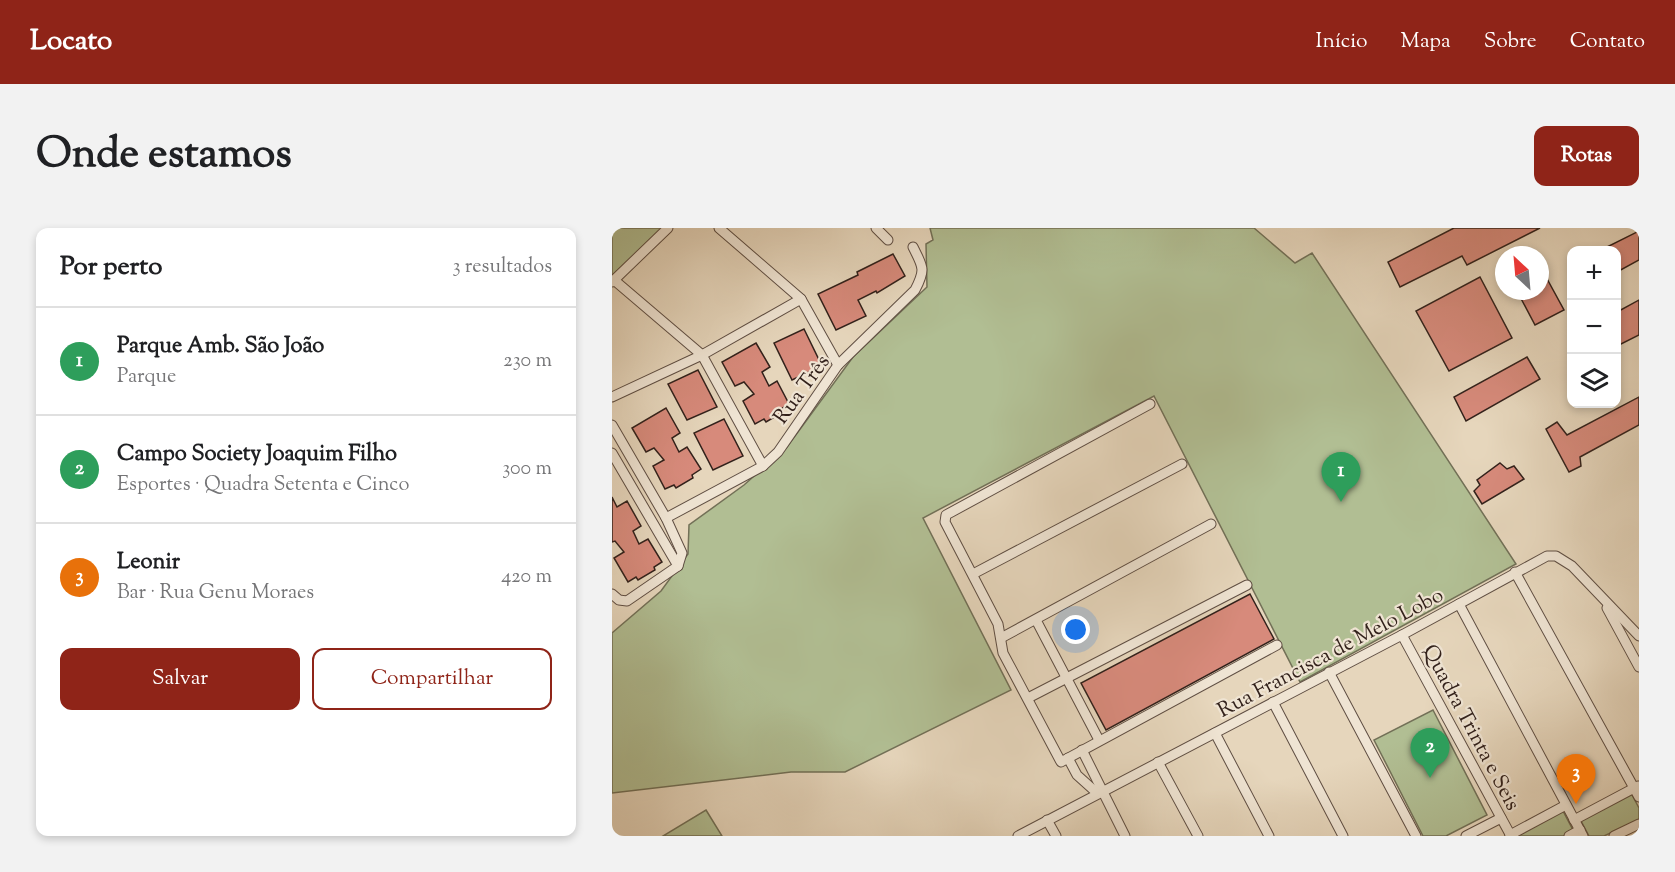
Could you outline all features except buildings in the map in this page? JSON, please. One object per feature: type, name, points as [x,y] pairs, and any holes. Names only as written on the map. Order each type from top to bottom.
[{"type":"street","points":[[668,228],[613,281],[702,355],[764,466]]},
{"type":"street","points":[[719,228],[801,299],[838,365]]},
{"type":"street","points":[[876,228],[888,240]]},
{"type":"street","name":"Rua Três","points":[[666,518],[764,466],[778,452],[838,365],[915,290],[922,276],[922,266],[913,247]]},
{"type":"street","points":[[612,397],[689,359],[702,355],[801,299]]},
{"type":"street","points":[[1150,404],[949,512],[945,522],[998,624],[1003,653],[1061,762],[1277,645]]},
{"type":"street","points":[[612,425],[681,546],[682,559],[678,566],[627,602],[619,600],[612,594]]},
{"type":"street","points":[[612,453],[678,566]]},
{"type":"street","points":[[973,574],[1182,464]]},
{"type":"street","points":[[1001,638],[1211,524]]},
{"type":"street","name":"Rua Francisca de Melo Lobo","points":[[1018,836],[1547,556],[1556,556],[1572,566],[1639,636]]},
{"type":"street","points":[[1515,572],[1637,787],[1639,797]]},
{"type":"street","points":[[1028,698],[1247,585]]},
{"type":"street","points":[[1600,595],[1639,667]]},
{"type":"street","points":[[1459,604],[1582,833],[1569,836]]},
{"type":"street","points":[[1036,620],[1099,740]]},
{"type":"street","name":"Quadra Trinta e Seis","points":[[1402,634],[1510,835]]},
{"type":"street","points":[[1329,672],[1411,834]]},
{"type":"street","points":[[1273,702],[1343,836]]},
{"type":"street","points":[[1215,733],[1269,836]]},
{"type":"street","points":[[1082,750],[1099,792],[1125,836]]},
{"type":"street","points":[[1068,758],[1077,775],[1099,792]]},
{"type":"street","points":[[1158,762],[1198,836]]},
{"type":"street","points":[[1574,820],[1637,787]]},
{"type":"street","points":[[1510,835],[1566,805]]},
{"type":"street","points":[[1466,836],[1501,818]]},
{"type":"street","points":[[1047,820],[1056,836]]},
{"type":"street","points":[[1614,836],[1639,824]]},
{"type":"green space","points":[[612,228],[668,228],[612,282]]},
{"type":"green space","points":[[930,228],[1254,228],[1295,263],[1312,253],[1516,564],[1300,682],[1154,396],[923,518],[1011,690],[845,772],[791,772],[612,793],[612,633],[661,591],[688,554],[689,525],[744,485],[787,447],[853,357],[927,287],[926,244],[933,240]]},
{"type":"green space","points":[[1433,710],[1487,815],[1446,836],[1423,836],[1374,740]]},
{"type":"green space","points":[[1631,793],[1639,808],[1639,820],[1604,836],[1589,836],[1580,819]]},
{"type":"green space","points":[[706,810],[722,836],[663,836]]},
{"type":"green space","points":[[1563,811],[1574,832],[1566,836],[1516,836]]},
{"type":"place","name":"Parque Amb. São João","points":[[1341,502]]},
{"type":"place","name":"Campo Society Joaquim Filho","points":[[1430,778]]},
{"type":"place","name":"Leonir","points":[[1576,804]]}]
